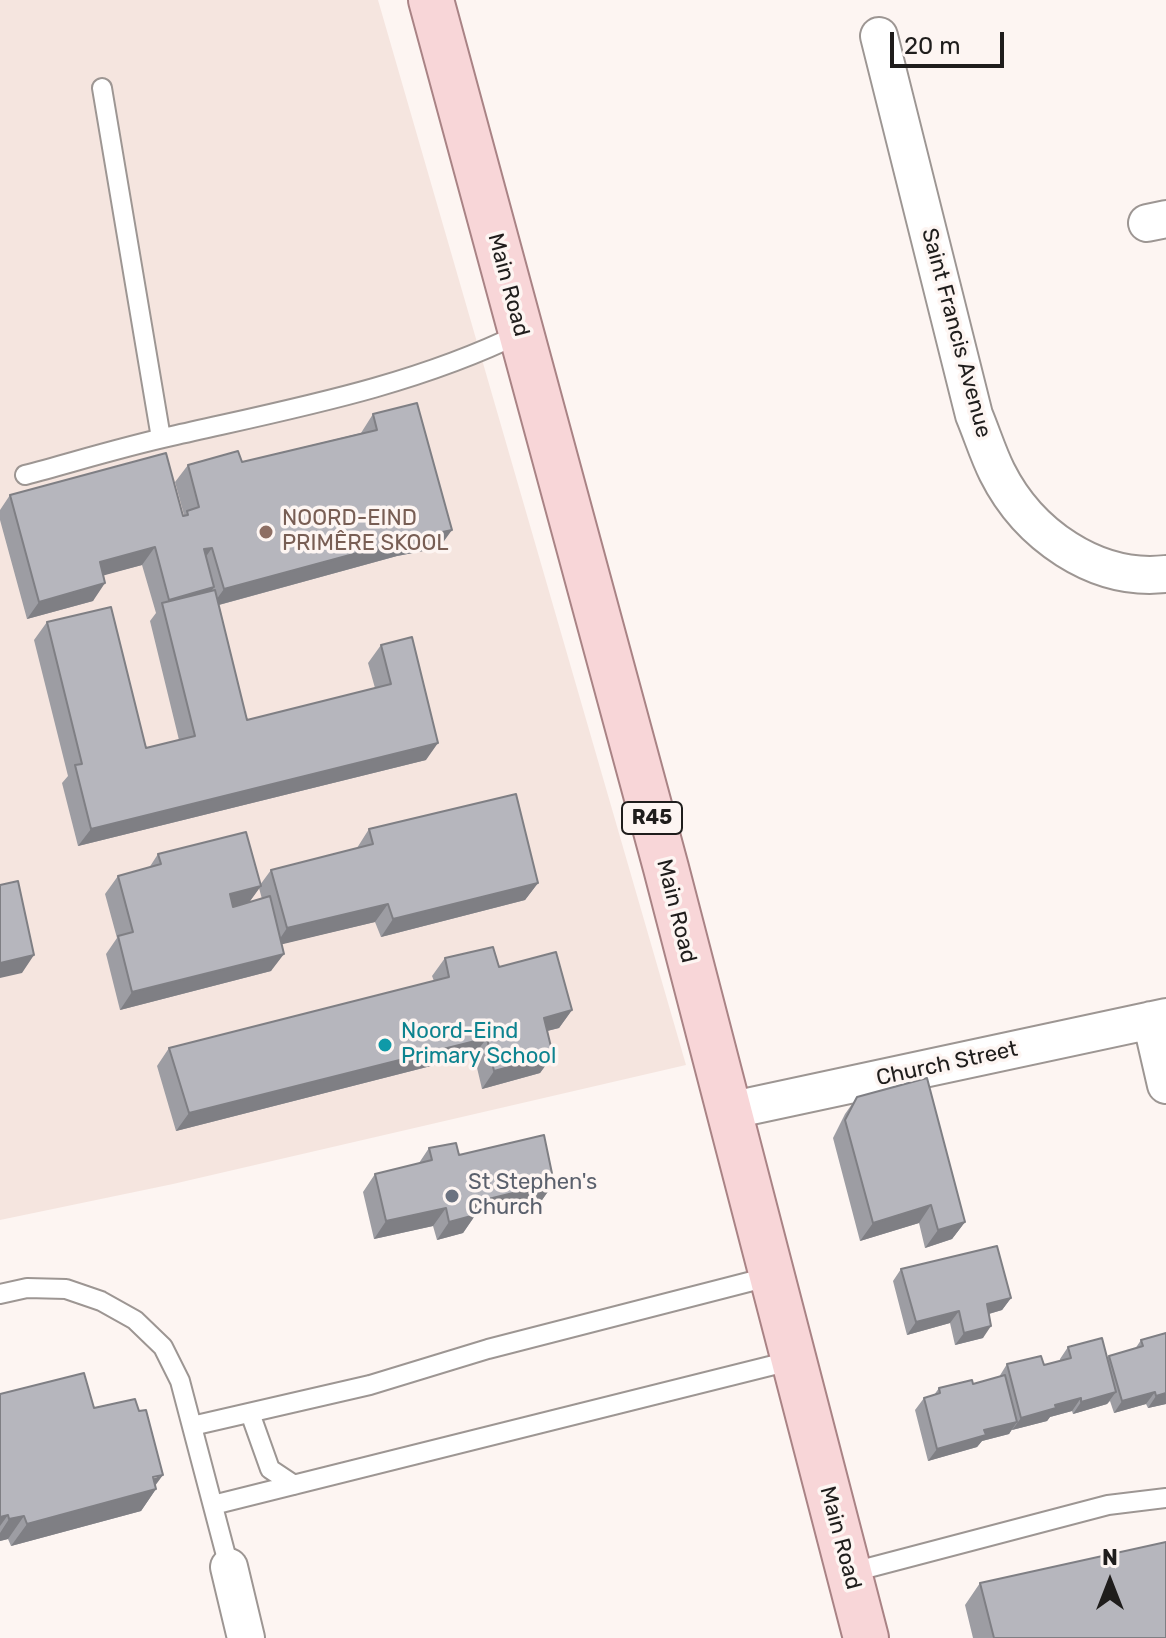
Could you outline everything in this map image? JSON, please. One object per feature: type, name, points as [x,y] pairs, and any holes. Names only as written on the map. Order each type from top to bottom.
[{"type":"main road","name":"Main Road","points":[[431,0],[666,868],[866,1638]]},
{"type":"street","name":"Saint Francis Avenue","points":[[879,36],[974,415],[997,473],[1027,518],[1068,551],[1103,568],[1147,576],[1166,574]]},
{"type":"street","name":"Church Street","points":[[728,1111],[1159,1018]]},
{"type":"street","points":[[1159,1018],[1166,1085]]},
{"type":"street","points":[[229,1567],[246,1638]]},
{"type":"lane","points":[[102,88],[161,438]]},
{"type":"lane","points":[[25,475],[161,438],[337,399],[400,381],[487,350],[521,333]]},
{"type":"lane","points":[[192,1426],[370,1385],[488,1349],[772,1276]]},
{"type":"lane","points":[[0,1294],[27,1288],[66,1289],[101,1301],[135,1320],[163,1347],[180,1381],[229,1567]]},
{"type":"lane","points":[[213,1505],[794,1360]]},
{"type":"lane","points":[[250,1413],[270,1469],[294,1485]]},
{"type":"lane","points":[[849,1573],[1108,1505],[1166,1498]]},
{"type":"shaded area","name":"NOORD-EIND PRIMÊRE SKOOL","points":[[0,0],[378,0],[686,1065],[173,1184],[0,1220]]},
{"type":"building","points":[[417,403],[452,530],[224,589],[212,548],[204,549],[214,587],[169,600],[155,547],[100,562],[105,583],[39,602],[10,495],[166,453],[183,516],[188,515],[187,511],[199,507],[188,465],[238,451],[242,462],[377,430],[373,414]]},
{"type":"building","points":[[215,590],[247,720],[391,684],[381,645],[412,637],[438,743],[91,829],[75,765],[82,764],[47,622],[111,607],[146,748],[195,736],[162,603]]},
{"type":"building","points":[[516,794],[538,883],[393,919],[388,904],[287,928],[271,870],[373,844],[369,829]]},
{"type":"building","points":[[246,832],[261,886],[230,894],[233,907],[270,896],[284,954],[132,992],[118,936],[133,932],[118,876],[161,864],[158,854]]},
{"type":"building","points":[[18,881],[34,955],[0,963],[0,885]]},
{"type":"building","name":"Noord-Eind Primary School","points":[[493,947],[499,967],[556,952],[572,1010],[544,1018],[553,1055],[494,1071],[487,1038],[189,1113],[169,1048],[449,977],[445,958]]},
{"type":"building","points":[[927,1078],[965,1222],[938,1230],[931,1205],[873,1223],[845,1120],[857,1097]]},
{"type":"building","name":"St Stephen's Church","points":[[544,1135],[554,1183],[472,1203],[475,1215],[449,1222],[446,1208],[386,1221],[375,1174],[432,1160],[429,1148],[456,1143],[459,1155]]},
{"type":"building","points":[[997,1246],[1011,1298],[987,1304],[991,1326],[964,1333],[959,1311],[916,1322],[901,1269]]},
{"type":"building","points":[[1166,1333],[1166,1393],[1156,1396],[1155,1392],[1122,1401],[1109,1356],[1143,1346],[1141,1340]]},
{"type":"building","points":[[1102,1338],[1116,1392],[1081,1402],[1081,1398],[1055,1405],[1056,1408],[1021,1418],[1007,1364],[1041,1356],[1044,1365],[1071,1358],[1068,1347]]},
{"type":"building","points":[[84,1373],[94,1408],[135,1399],[139,1411],[146,1410],[163,1475],[153,1477],[156,1489],[27,1524],[24,1516],[0,1517],[0,1394]]},
{"type":"building","points":[[1005,1375],[1017,1422],[984,1430],[986,1435],[937,1449],[924,1398],[940,1393],[939,1388],[972,1380],[973,1384]]},
{"type":"building","points":[[1166,1542],[1166,1638],[994,1638],[980,1583]]},
{"type":"place","name":"NOORD-EIND PRIMÊRE SKOOL","points":[[266,532]]},
{"type":"place","name":"Noord-Eind Primary School","points":[[385,1045]]},
{"type":"place","name":"St Stephen's Church","points":[[452,1196]]}]
